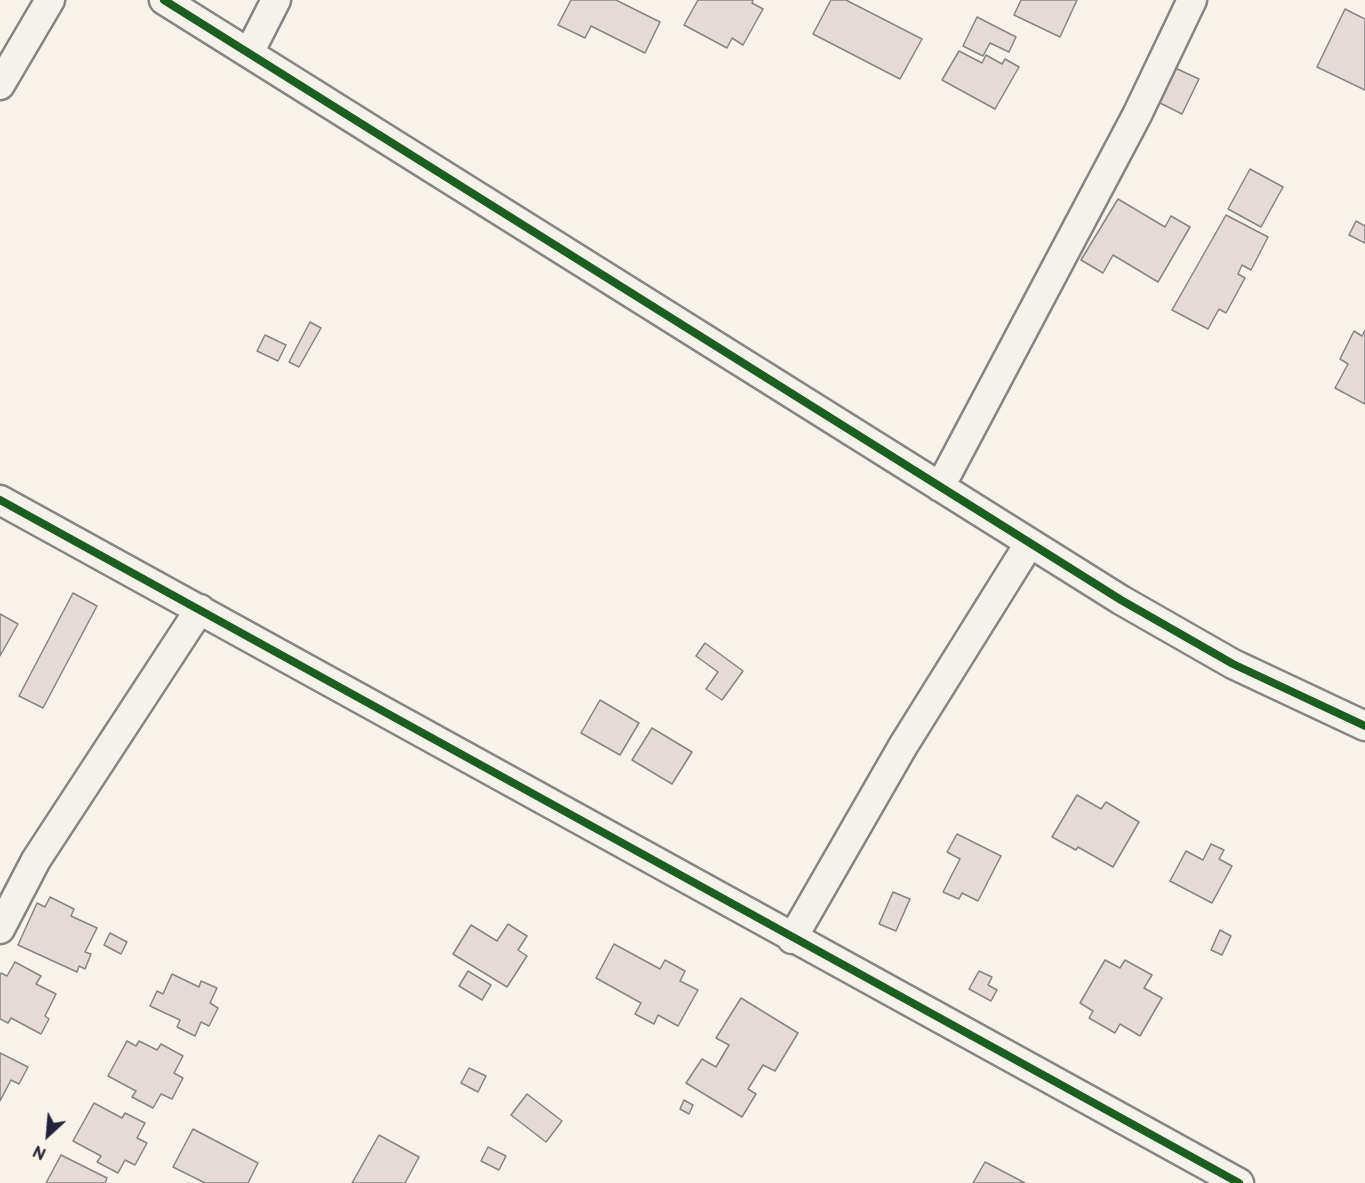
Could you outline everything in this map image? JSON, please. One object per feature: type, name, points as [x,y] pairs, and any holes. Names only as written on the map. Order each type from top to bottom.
[{"type":"street","points":[[0,85],[50,0]]},
{"type":"street","points":[[164,0],[1121,600],[1233,664],[1365,726]]},
{"type":"street","points":[[249,53],[276,0]]},
{"type":"street","points":[[940,487],[1137,115],[1192,0]]},
{"type":"street","points":[[0,500],[792,939],[1239,1183]]},
{"type":"street","points":[[792,939],[903,746],[1029,543]]},
{"type":"street","points":[[0,929],[36,860],[200,609]]},
{"type":"building","points":[[571,0],[616,0],[660,22],[645,53],[591,26],[585,38],[558,25]]},
{"type":"building","points":[[698,0],[753,0],[752,3],[763,9],[743,45],[732,38],[727,48],[684,25]]},
{"type":"building","points":[[831,0],[846,0],[922,39],[900,79],[813,34]]},
{"type":"building","points":[[1021,0],[1077,0],[1060,37],[1014,15]]},
{"type":"building","points":[[1345,9],[1365,19],[1365,90],[1317,67]]},
{"type":"building","points":[[977,17],[1016,37],[1009,52],[990,43],[983,56],[963,46]]},
{"type":"building","points":[[959,51],[982,63],[986,55],[1002,64],[1005,59],[1019,67],[995,109],[942,80]]},
{"type":"building","points":[[1173,67],[1199,79],[1182,114],[1156,101]]},
{"type":"building","points":[[1250,169],[1283,187],[1261,227],[1228,209]]},
{"type":"building","points":[[1118,199],[1165,227],[1171,216],[1190,227],[1158,282],[1113,255],[1103,273],[1081,260]]},
{"type":"building","points":[[1226,215],[1268,237],[1251,270],[1242,265],[1238,274],[1245,278],[1226,313],[1219,309],[1208,329],[1172,310]]},
{"type":"building","points":[[1356,221],[1365,226],[1365,243],[1349,235]]},
{"type":"building","points":[[310,322],[321,328],[299,367],[289,362]]},
{"type":"building","points":[[1365,330],[1365,404],[1335,388],[1348,364],[1340,359],[1354,331],[1362,336]]},
{"type":"building","points":[[265,335],[286,345],[278,361],[257,351]]},
{"type":"building","points":[[73,593],[97,606],[43,708],[19,696]]},
{"type":"building","points":[[0,614],[18,624],[0,656]]},
{"type":"building","points":[[705,643],[743,671],[722,700],[706,689],[718,672],[696,656]]},
{"type":"building","points":[[600,700],[639,723],[620,755],[581,733]]},
{"type":"building","points":[[652,728],[692,752],[672,784],[632,760]]},
{"type":"building","points":[[1077,795],[1101,809],[1106,802],[1139,822],[1113,867],[1078,847],[1076,850],[1052,837]]},
{"type":"building","points":[[957,834],[1001,856],[978,901],[962,893],[959,899],[943,892],[960,859],[947,852]]},
{"type":"building","points":[[1211,844],[1224,850],[1219,859],[1232,866],[1212,903],[1170,881],[1186,851],[1203,860]]},
{"type":"building","points":[[893,892],[910,899],[896,931],[879,924]]},
{"type":"building","points":[[50,897],[74,909],[71,916],[97,928],[85,952],[91,954],[85,969],[79,966],[77,972],[18,945],[37,903],[45,907]]},
{"type":"building","points":[[508,924],[527,936],[518,950],[527,956],[507,987],[453,954],[471,925],[497,941]]},
{"type":"building","points":[[1220,930],[1231,936],[1222,955],[1211,950]]},
{"type":"building","points":[[110,933],[127,942],[121,954],[104,945]]},
{"type":"building","points":[[614,944],[660,969],[665,960],[685,971],[680,981],[698,990],[678,1026],[658,1015],[654,1024],[635,1014],[641,1003],[596,978]]},
{"type":"building","points":[[1105,960],[1120,968],[1125,960],[1152,975],[1144,988],[1162,998],[1140,1036],[1120,1024],[1115,1033],[1089,1018],[1093,1011],[1080,1003]]},
{"type":"building","points":[[15,962],[41,976],[36,984],[56,994],[45,1016],[49,1019],[41,1034],[11,1018],[8,1023],[0,1019],[0,975],[1,973],[7,976]]},
{"type":"building","points":[[468,971],[491,985],[482,1000],[459,986]]},
{"type":"building","points":[[979,971],[992,977],[988,985],[997,990],[991,1001],[969,989]]},
{"type":"building","points":[[172,974],[199,987],[201,981],[217,988],[210,1003],[218,1008],[209,1026],[201,1022],[195,1036],[177,1027],[180,1020],[150,1006],[157,991],[163,994]]},
{"type":"building","points":[[741,998],[798,1033],[775,1071],[763,1065],[748,1089],[756,1094],[742,1117],[686,1083],[702,1059],[716,1067],[729,1045],[716,1038]]},
{"type":"building","points":[[127,1041],[136,1046],[139,1041],[157,1050],[161,1044],[183,1056],[174,1073],[183,1078],[172,1099],[161,1094],[153,1108],[132,1097],[136,1091],[108,1076]]},
{"type":"building","points":[[0,1053],[28,1067],[19,1084],[11,1080],[0,1101]]},
{"type":"building","points":[[469,1068],[486,1076],[478,1092],[461,1083]]},
{"type":"building","points":[[527,1094],[562,1121],[546,1142],[511,1115]]},
{"type":"building","points":[[684,1100],[693,1105],[689,1114],[680,1109]]},
{"type":"building","points":[[94,1103],[122,1118],[125,1113],[145,1123],[137,1138],[147,1143],[135,1165],[125,1160],[118,1173],[97,1162],[101,1156],[73,1141]]},
{"type":"building","points":[[193,1129],[258,1163],[248,1183],[205,1183],[173,1167]]},
{"type":"building","points":[[379,1135],[419,1157],[405,1183],[352,1183]]},
{"type":"building","points":[[488,1147],[506,1156],[499,1170],[481,1161]]},
{"type":"building","points":[[61,1155],[107,1178],[105,1183],[46,1183]]},
{"type":"building","points":[[985,1162],[1025,1183],[973,1183]]},
{"type":"cycle path","points":[[164,0],[1121,600],[1233,664],[1365,726]]},
{"type":"cycle path","points":[[0,500],[1239,1183]]}]
